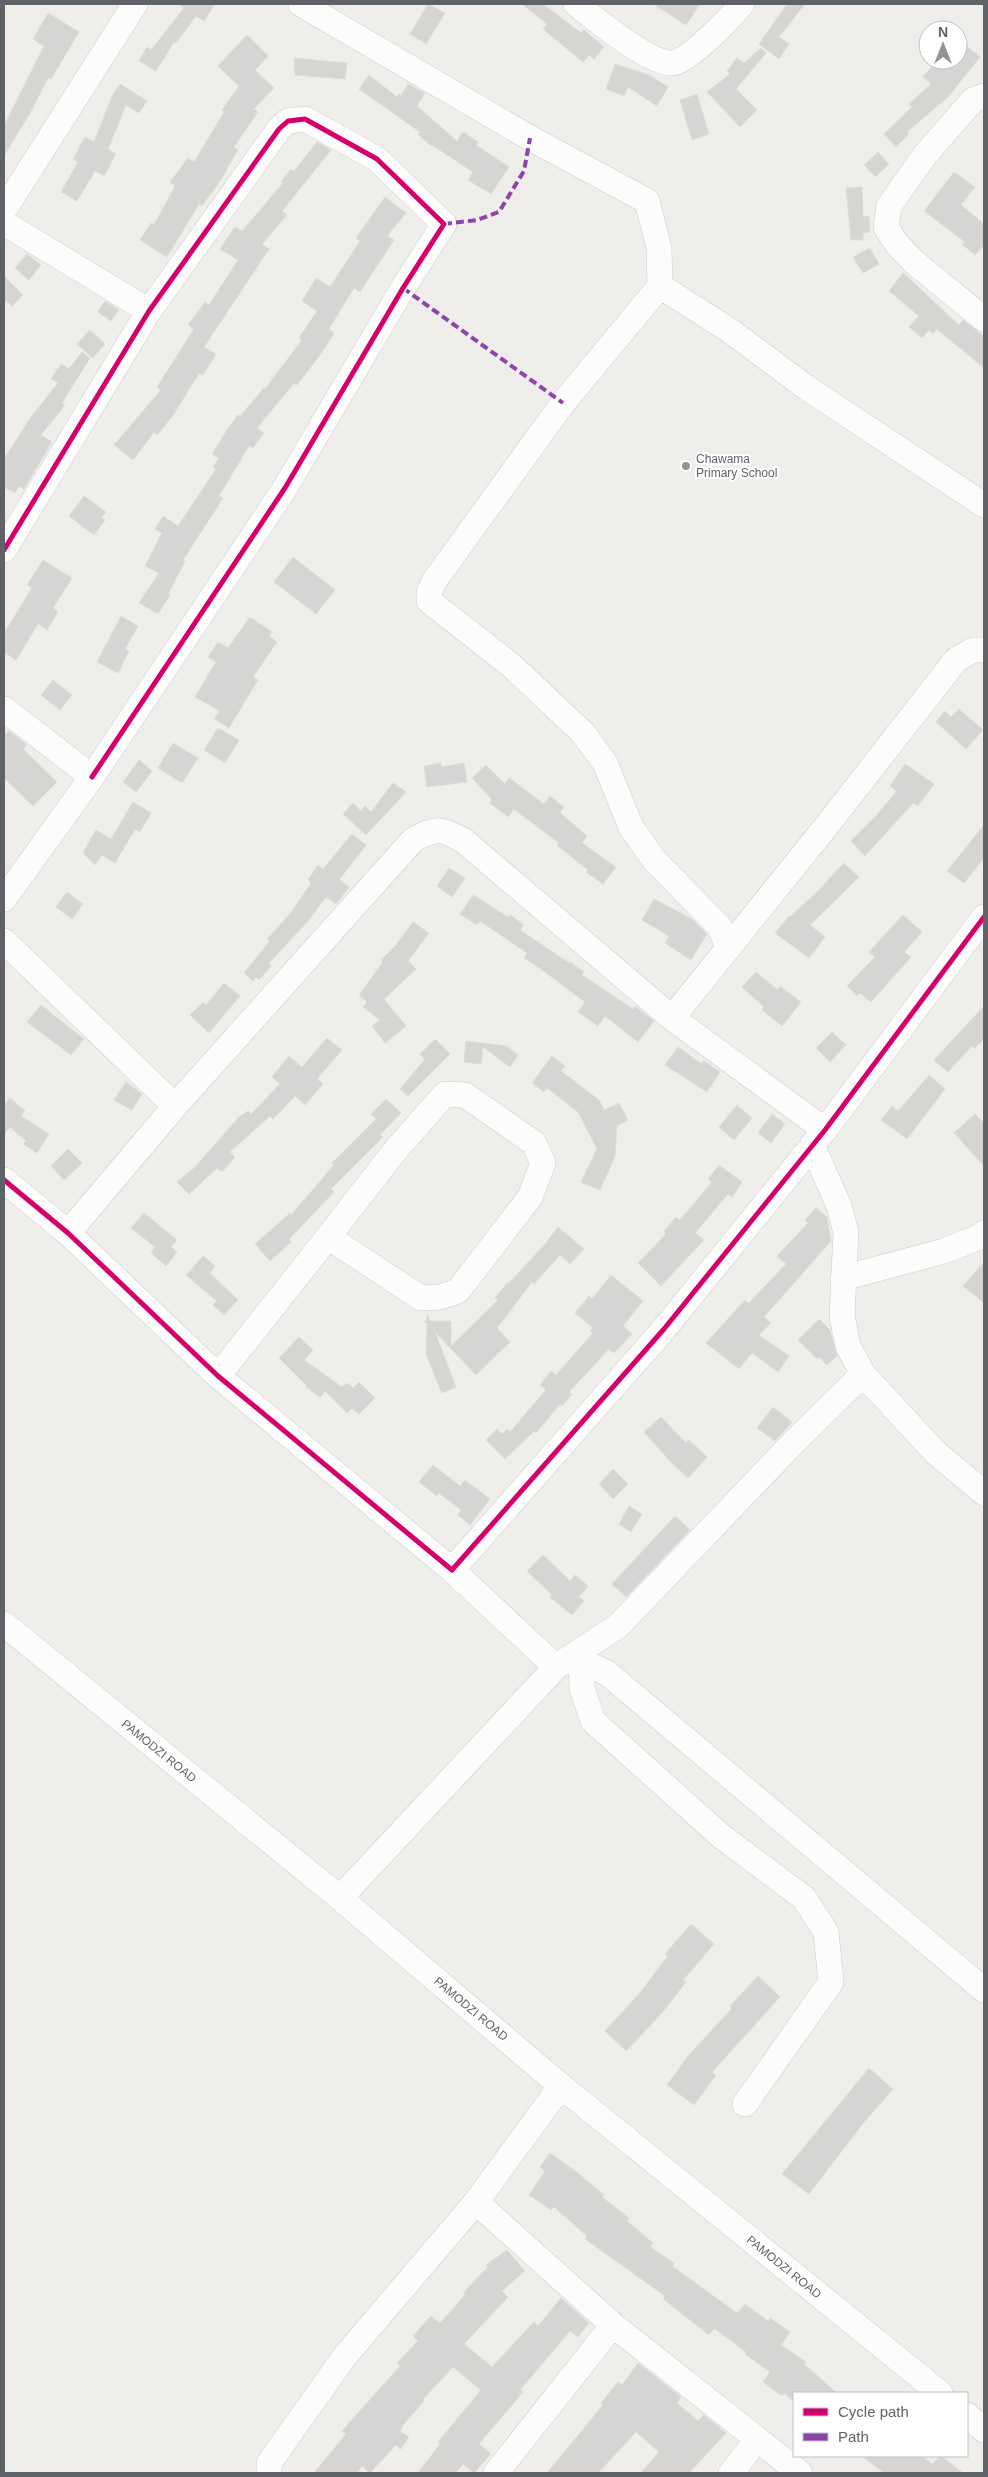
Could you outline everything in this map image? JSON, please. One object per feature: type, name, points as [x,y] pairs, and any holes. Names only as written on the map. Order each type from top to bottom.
[{"type":"street","points":[[4,210],[135,4]]},
{"type":"street","points":[[301,4],[530,138],[647,201],[659,248],[660,286],[563,403],[435,580],[429,592],[430,601],[512,666],[583,733],[605,763],[631,827],[660,867],[719,926],[728,946]]},
{"type":"street","points":[[576,4],[623,40],[656,60],[672,62],[686,56],[719,28],[742,4]]},
{"type":"street","points":[[984,96],[973,100],[925,155],[889,206],[886,227],[896,243],[914,262],[984,319]]},
{"type":"street","points":[[4,550],[149,311],[279,129],[288,121],[305,119],[378,159],[444,224],[285,488],[92,777],[4,899]]},
{"type":"street","points":[[4,223],[149,311]]},
{"type":"street","points":[[660,286],[730,330],[807,388],[984,505]]},
{"type":"street","points":[[672,1018],[828,824],[956,660],[973,650],[984,650]]},
{"type":"street","points":[[4,708],[92,777]]},
{"type":"street","points":[[68,1233],[175,1106],[413,840],[429,831],[446,830],[464,841],[672,1018],[818,1138],[846,1232],[842,1316],[848,1346],[863,1374],[936,1453],[984,1493]]},
{"type":"street","points":[[452,1570],[664,1329],[818,1138],[984,917]]},
{"type":"street","points":[[4,941],[175,1106]]},
{"type":"street","points":[[218,1376],[394,1152],[444,1094],[465,1095],[534,1143],[543,1163],[530,1198],[458,1291],[440,1297],[421,1298],[328,1237]]},
{"type":"street","points":[[4,1180],[68,1233],[218,1376],[452,1570],[570,1661],[607,1673],[984,1990]]},
{"type":"street","points":[[843,1278],[944,1251],[984,1235]]},
{"type":"street","points":[[340,1898],[570,1661],[618,1626],[791,1445],[863,1374]]},
{"type":"street","name":"PAMODZI ROAD","points":[[4,1624],[340,1898],[562,2086],[939,2392]]},
{"type":"street","points":[[570,1661],[582,1688],[593,1721],[721,1836],[804,1898],[826,1932],[831,1982],[745,2104]]},
{"type":"street","points":[[269,2473],[269,2463],[345,2356],[476,2202],[562,2086]]},
{"type":"street","points":[[476,2202],[613,2326],[800,2473]]},
{"type":"street","points":[[496,2473],[613,2326]]},
{"type":"street","points":[[968,2416],[984,2430]]},
{"type":"street","points":[[731,2473],[757,2440]]},
{"type":"building","points":[[178,4],[215,4],[204,21],[196,16],[176,43],[174,42],[156,71],[139,61],[147,47],[151,50],[184,8]]},
{"type":"building","points":[[428,4],[445,13],[426,44],[410,34]]},
{"type":"building","points":[[522,4],[543,4],[581,33],[584,30],[604,47],[594,59],[589,55],[583,62],[543,29],[547,24]]},
{"type":"building","points":[[653,4],[700,4],[686,25]]},
{"type":"building","points":[[787,4],[805,4],[779,37],[789,44],[779,59],[759,44]]},
{"type":"building","points":[[48,13],[79,32],[51,79],[48,78],[29,115],[4,156],[4,126],[44,46],[33,39]]},
{"type":"building","points":[[247,35],[268,56],[255,70],[274,88],[254,109],[258,112],[234,147],[238,150],[220,181],[202,206],[199,204],[167,257],[140,240],[151,223],[154,225],[175,186],[170,182],[188,158],[194,162],[224,112],[222,110],[239,86],[218,66]]},
{"type":"building","points":[[968,47],[980,57],[948,97],[907,132],[909,134],[896,147],[884,134],[912,107],[909,104],[931,84],[923,77],[929,70],[968,70]]},
{"type":"building","points":[[761,48],[766,53],[736,89],[757,110],[740,127],[707,92],[730,74],[727,71],[737,58],[744,63]]},
{"type":"building","points":[[294,58],[347,63],[345,79],[295,75]]},
{"type":"building","points":[[615,64],[649,75],[668,87],[657,106],[628,87],[624,96],[606,89]]},
{"type":"building","points":[[369,75],[397,97],[399,94],[401,96],[408,84],[425,93],[417,106],[457,141],[463,132],[478,142],[476,145],[509,167],[491,194],[468,180],[473,172],[431,146],[418,134],[420,132],[359,89]]},
{"type":"building","points":[[120,84],[147,101],[139,113],[126,105],[108,149],[116,154],[104,176],[95,171],[77,201],[61,192],[78,162],[73,159],[85,137],[94,142],[113,94]]},
{"type":"building","points":[[697,94],[709,134],[692,140],[680,100]]},
{"type":"building","points":[[317,142],[331,150],[282,211],[287,215],[262,244],[269,249],[204,347],[216,354],[203,375],[199,373],[174,414],[157,435],[154,432],[133,460],[114,445],[161,390],[157,387],[194,329],[188,325],[205,302],[209,305],[238,260],[220,249],[235,227],[242,231],[283,183],[281,182],[291,169],[294,171]]},
{"type":"building","points":[[878,152],[889,164],[875,177],[864,165]]},
{"type":"building","points":[[954,172],[975,187],[961,205],[984,224],[984,245],[975,255],[962,244],[965,242],[924,211]]},
{"type":"building","points":[[862,187],[863,217],[869,216],[870,232],[863,233],[863,240],[851,240],[846,188]]},
{"type":"building","points":[[385,197],[406,213],[387,236],[394,240],[360,292],[354,288],[329,329],[334,333],[323,351],[297,385],[294,383],[257,428],[264,433],[253,448],[249,446],[219,496],[223,498],[183,560],[185,561],[168,594],[170,595],[158,614],[139,603],[159,573],[145,566],[162,533],[155,529],[163,516],[178,526],[216,469],[213,467],[219,458],[212,454],[227,430],[238,415],[240,416],[265,389],[302,340],[299,338],[317,311],[302,301],[316,278],[330,287],[360,241],[356,238]]},
{"type":"building","points":[[870,248],[879,264],[863,273],[853,257]]},
{"type":"building","points":[[27,254],[41,265],[29,280],[15,268]]},
{"type":"building","points":[[903,273],[959,325],[963,320],[984,336],[984,368],[937,329],[933,334],[929,330],[922,338],[909,327],[919,316],[889,291]]},
{"type":"building","points":[[4,276],[23,295],[12,306],[4,299]]},
{"type":"building","points":[[105,301],[119,310],[111,321],[98,312]]},
{"type":"building","points":[[90,330],[105,344],[93,358],[77,344]]},
{"type":"building","points":[[82,352],[90,358],[62,403],[65,405],[41,435],[52,442],[24,489],[19,486],[15,493],[4,487],[4,459],[31,417],[58,383],[51,379],[61,364],[69,369]]},
{"type":"building","points":[[84,496],[106,512],[101,518],[105,520],[94,535],[69,516]]},
{"type":"building","points":[[293,557],[335,590],[316,614],[274,582]]},
{"type":"building","points":[[43,560],[72,578],[53,608],[58,612],[47,630],[38,624],[16,660],[4,652],[4,633],[32,588],[27,585]]},
{"type":"building","points":[[121,616],[138,626],[125,649],[129,651],[118,673],[97,662]]},
{"type":"building","points":[[250,617],[272,632],[269,636],[277,642],[253,677],[258,680],[229,728],[214,719],[220,711],[195,697],[216,662],[208,657],[218,642],[228,648]]},
{"type":"building","points":[[53,680],[72,695],[60,710],[41,695]]},
{"type":"building","points":[[959,709],[983,730],[966,749],[936,722],[945,711],[951,717]]},
{"type":"building","points":[[218,728],[239,740],[225,763],[204,750]]},
{"type":"building","points":[[9,731],[27,745],[23,749],[57,782],[33,806],[4,778],[4,735]]},
{"type":"building","points":[[173,743],[198,758],[182,783],[158,768]]},
{"type":"building","points":[[139,760],[152,771],[136,792],[123,782]]},
{"type":"building","points":[[441,763],[441,767],[464,763],[467,782],[427,787],[424,766]]},
{"type":"building","points":[[905,764],[934,784],[918,806],[913,803],[865,856],[851,841],[897,791],[890,786]]},
{"type":"building","points":[[486,765],[505,784],[509,778],[544,804],[550,796],[564,807],[560,813],[587,836],[582,843],[616,867],[603,884],[586,872],[588,870],[557,845],[559,843],[514,809],[508,817],[490,803],[492,800],[472,778]]},
{"type":"building","points":[[393,783],[406,792],[366,835],[343,814],[353,803],[361,811],[365,806],[371,812]]},
{"type":"building","points":[[133,802],[151,813],[140,832],[135,829],[115,863],[102,855],[95,865],[83,853],[96,830],[111,839]]},
{"type":"building","points":[[984,825],[984,858],[964,883],[947,871]]},
{"type":"building","points":[[352,834],[366,845],[339,880],[349,887],[336,904],[326,897],[308,921],[268,964],[271,966],[259,980],[256,977],[253,981],[244,973],[270,941],[267,939],[290,914],[311,883],[308,880],[318,865],[323,869]]},
{"type":"building","points":[[844,863],[859,877],[810,925],[825,937],[809,958],[775,933],[789,916],[816,893]]},
{"type":"building","points":[[449,868],[465,878],[452,897],[437,886]]},
{"type":"building","points":[[67,892],[83,904],[72,919],[56,907]]},
{"type":"building","points":[[473,895],[508,917],[510,915],[524,925],[520,930],[584,972],[582,975],[633,1009],[635,1006],[654,1021],[638,1042],[605,1016],[598,1026],[578,1012],[585,1002],[524,958],[527,953],[480,921],[477,925],[460,914]]},
{"type":"building","points":[[654,899],[692,919],[707,934],[691,960],[665,943],[669,936],[642,920]]},
{"type":"building","points":[[903,915],[922,932],[904,952],[911,957],[871,1002],[860,993],[857,996],[847,986],[875,957],[869,952]]},
{"type":"building","points":[[413,922],[429,933],[408,961],[416,969],[384,999],[406,1026],[385,1043],[372,1026],[380,1020],[363,1007],[367,1002],[359,995],[383,962],[381,960],[396,945]]},
{"type":"building","points":[[756,972],[778,990],[780,986],[801,1002],[782,1026],[762,1010],[764,1007],[742,987]]},
{"type":"building","points":[[224,983],[240,996],[209,1033],[190,1015],[203,1002],[206,1005]]},
{"type":"building","points":[[41,1005],[84,1039],[71,1055],[27,1022]]},
{"type":"building","points":[[984,1006],[984,1039],[975,1048],[972,1046],[948,1072],[934,1060]]},
{"type":"building","points":[[832,1032],[846,1045],[830,1062],[816,1048]]},
{"type":"building","points":[[327,1038],[342,1050],[317,1079],[323,1084],[305,1105],[295,1096],[273,1119],[270,1116],[230,1152],[235,1157],[222,1172],[217,1168],[189,1194],[177,1182],[194,1168],[240,1116],[248,1111],[251,1114],[280,1084],[272,1077],[289,1056],[302,1067]]},
{"type":"building","points":[[435,1039],[450,1054],[408,1096],[400,1089],[425,1059],[420,1054]]},
{"type":"building","points":[[466,1041],[506,1046],[518,1055],[510,1067],[483,1047],[481,1064],[464,1062]]},
{"type":"building","points":[[678,1047],[702,1064],[704,1061],[720,1072],[707,1092],[665,1065]]},
{"type":"building","points":[[552,1056],[565,1066],[561,1071],[599,1100],[604,1110],[619,1103],[628,1120],[617,1126],[615,1156],[600,1190],[581,1182],[597,1149],[578,1112],[547,1088],[544,1092],[532,1083]]},
{"type":"building","points":[[929,1075],[945,1089],[907,1139],[881,1120],[892,1106],[898,1111]]},
{"type":"building","points":[[126,1082],[142,1094],[132,1110],[114,1100]]},
{"type":"building","points":[[10,1098],[25,1111],[21,1116],[49,1134],[37,1153],[23,1144],[26,1141],[10,1127],[4,1134],[4,1105]]},
{"type":"building","points":[[386,1099],[401,1113],[380,1135],[383,1137],[331,1189],[334,1192],[289,1239],[291,1242],[270,1261],[255,1244],[290,1213],[291,1215],[334,1165],[332,1163],[376,1119],[371,1114]]},
{"type":"building","points":[[737,1105],[752,1118],[734,1140],[719,1127]]},
{"type":"building","points":[[772,1114],[785,1124],[771,1143],[758,1133]]},
{"type":"building","points":[[975,1114],[984,1123],[984,1166],[954,1133]]},
{"type":"building","points":[[68,1149],[82,1163],[64,1180],[51,1166]]},
{"type":"building","points":[[719,1165],[742,1182],[732,1197],[728,1194],[695,1233],[704,1240],[661,1286],[638,1263],[666,1234],[664,1231],[676,1217],[680,1220],[712,1182],[708,1179]]},
{"type":"building","points":[[816,1208],[827,1217],[831,1241],[764,1317],[771,1323],[759,1335],[789,1356],[778,1372],[752,1353],[739,1369],[706,1343],[745,1300],[749,1303],[786,1264],[777,1256],[808,1223],[805,1220]]},
{"type":"building","points":[[144,1213],[177,1240],[171,1247],[177,1252],[166,1266],[151,1253],[155,1247],[131,1228]]},
{"type":"building","points":[[558,1227],[584,1249],[570,1264],[560,1255],[534,1284],[532,1282],[497,1328],[510,1342],[476,1375],[435,1332],[456,1387],[442,1393],[426,1354],[427,1324],[424,1321],[427,1321],[427,1314],[430,1321],[451,1321],[451,1346],[498,1300],[495,1298],[507,1283],[546,1243]]},
{"type":"building","points":[[203,1256],[215,1266],[210,1273],[238,1300],[224,1315],[213,1305],[217,1301],[186,1275]]},
{"type":"building","points":[[984,1262],[984,1303],[963,1286]]},
{"type":"building","points":[[611,1275],[643,1301],[623,1326],[632,1334],[614,1353],[609,1349],[569,1392],[572,1394],[562,1406],[560,1404],[536,1433],[534,1431],[505,1459],[486,1440],[497,1429],[502,1434],[507,1429],[510,1432],[546,1390],[540,1385],[551,1371],[556,1375],[593,1333],[590,1331],[593,1328],[575,1313],[589,1296],[592,1299]]},
{"type":"building","points":[[819,1319],[830,1330],[837,1356],[827,1365],[819,1357],[817,1359],[798,1340]]},
{"type":"building","points":[[299,1337],[313,1350],[304,1360],[342,1387],[347,1383],[353,1388],[359,1382],[375,1398],[359,1414],[352,1408],[347,1413],[325,1391],[320,1397],[306,1387],[279,1358]]},
{"type":"building","points":[[773,1407],[792,1422],[775,1441],[757,1428]]},
{"type":"building","points":[[661,1417],[686,1443],[689,1440],[707,1457],[688,1478],[644,1432]]},
{"type":"building","points":[[433,1465],[460,1486],[465,1480],[490,1499],[470,1525],[458,1515],[461,1510],[439,1493],[437,1496],[419,1482]]},
{"type":"building","points":[[613,1469],[628,1484],[613,1499],[599,1484]]},
{"type":"building","points":[[629,1506],[642,1514],[631,1532],[619,1524]]},
{"type":"building","points":[[675,1516],[690,1530],[626,1597],[612,1584]]},
{"type":"building","points":[[543,1555],[570,1581],[575,1575],[588,1586],[579,1597],[584,1601],[572,1615],[550,1597],[552,1595],[527,1571]]},
{"type":"building","points":[[691,1924],[714,1944],[683,1980],[686,1982],[662,2013],[626,2051],[605,2031],[639,1994],[668,1956],[665,1954]]},
{"type":"building","points":[[758,1976],[780,1997],[712,2072],[716,2075],[694,2105],[667,2085],[689,2055]]},
{"type":"building","points":[[869,2068],[893,2089],[861,2126],[809,2194],[782,2174]]},
{"type":"building","points":[[550,2153],[578,2173],[604,2195],[602,2197],[629,2218],[627,2221],[653,2243],[650,2247],[674,2263],[672,2266],[737,2313],[745,2304],[768,2321],[770,2318],[790,2332],[781,2345],[806,2362],[804,2364],[836,2392],[793,2392],[793,2401],[784,2393],[782,2396],[763,2382],[770,2372],[745,2354],[746,2352],[714,2328],[709,2335],[663,2299],[665,2296],[585,2239],[587,2236],[554,2207],[551,2210],[529,2195],[545,2171],[540,2167]]},
{"type":"building","points":[[507,2250],[525,2271],[502,2291],[508,2297],[464,2344],[492,2367],[534,2322],[538,2326],[561,2298],[589,2323],[578,2337],[570,2331],[520,2390],[523,2392],[479,2444],[491,2454],[474,2473],[463,2464],[455,2473],[418,2473],[440,2444],[438,2442],[481,2390],[453,2367],[423,2399],[424,2401],[404,2424],[400,2431],[409,2437],[401,2449],[396,2445],[370,2473],[362,2466],[357,2473],[314,2473],[346,2434],[342,2431],[400,2366],[397,2363],[418,2341],[413,2336],[431,2316],[440,2323],[465,2295],[463,2293],[488,2267],[486,2265]]},
{"type":"building","points":[[638,2363],[681,2397],[677,2403],[698,2421],[704,2415],[726,2433],[689,2473],[641,2473],[659,2452],[636,2432],[598,2473],[547,2473],[603,2405],[601,2403],[618,2382],[622,2385]]},
{"type":"building","points":[[863,2457],[923,2457],[932,2464],[942,2457],[963,2473],[884,2473]]},
{"type":"marked path","points":[[444,224],[477,220],[499,212],[524,171],[530,138]]},
{"type":"marked path","points":[[403,288],[563,403]]},
{"type":"cycle path","points":[[4,550],[149,311],[279,129],[288,121],[305,119],[377,159],[444,224],[403,288],[285,488],[92,777]]},
{"type":"cycle path","points":[[4,1180],[68,1233],[218,1376],[452,1570],[664,1329],[825,1130],[984,917]]},
{"type":"place","name":"Chawama Primary School","points":[[686,466]]}]
